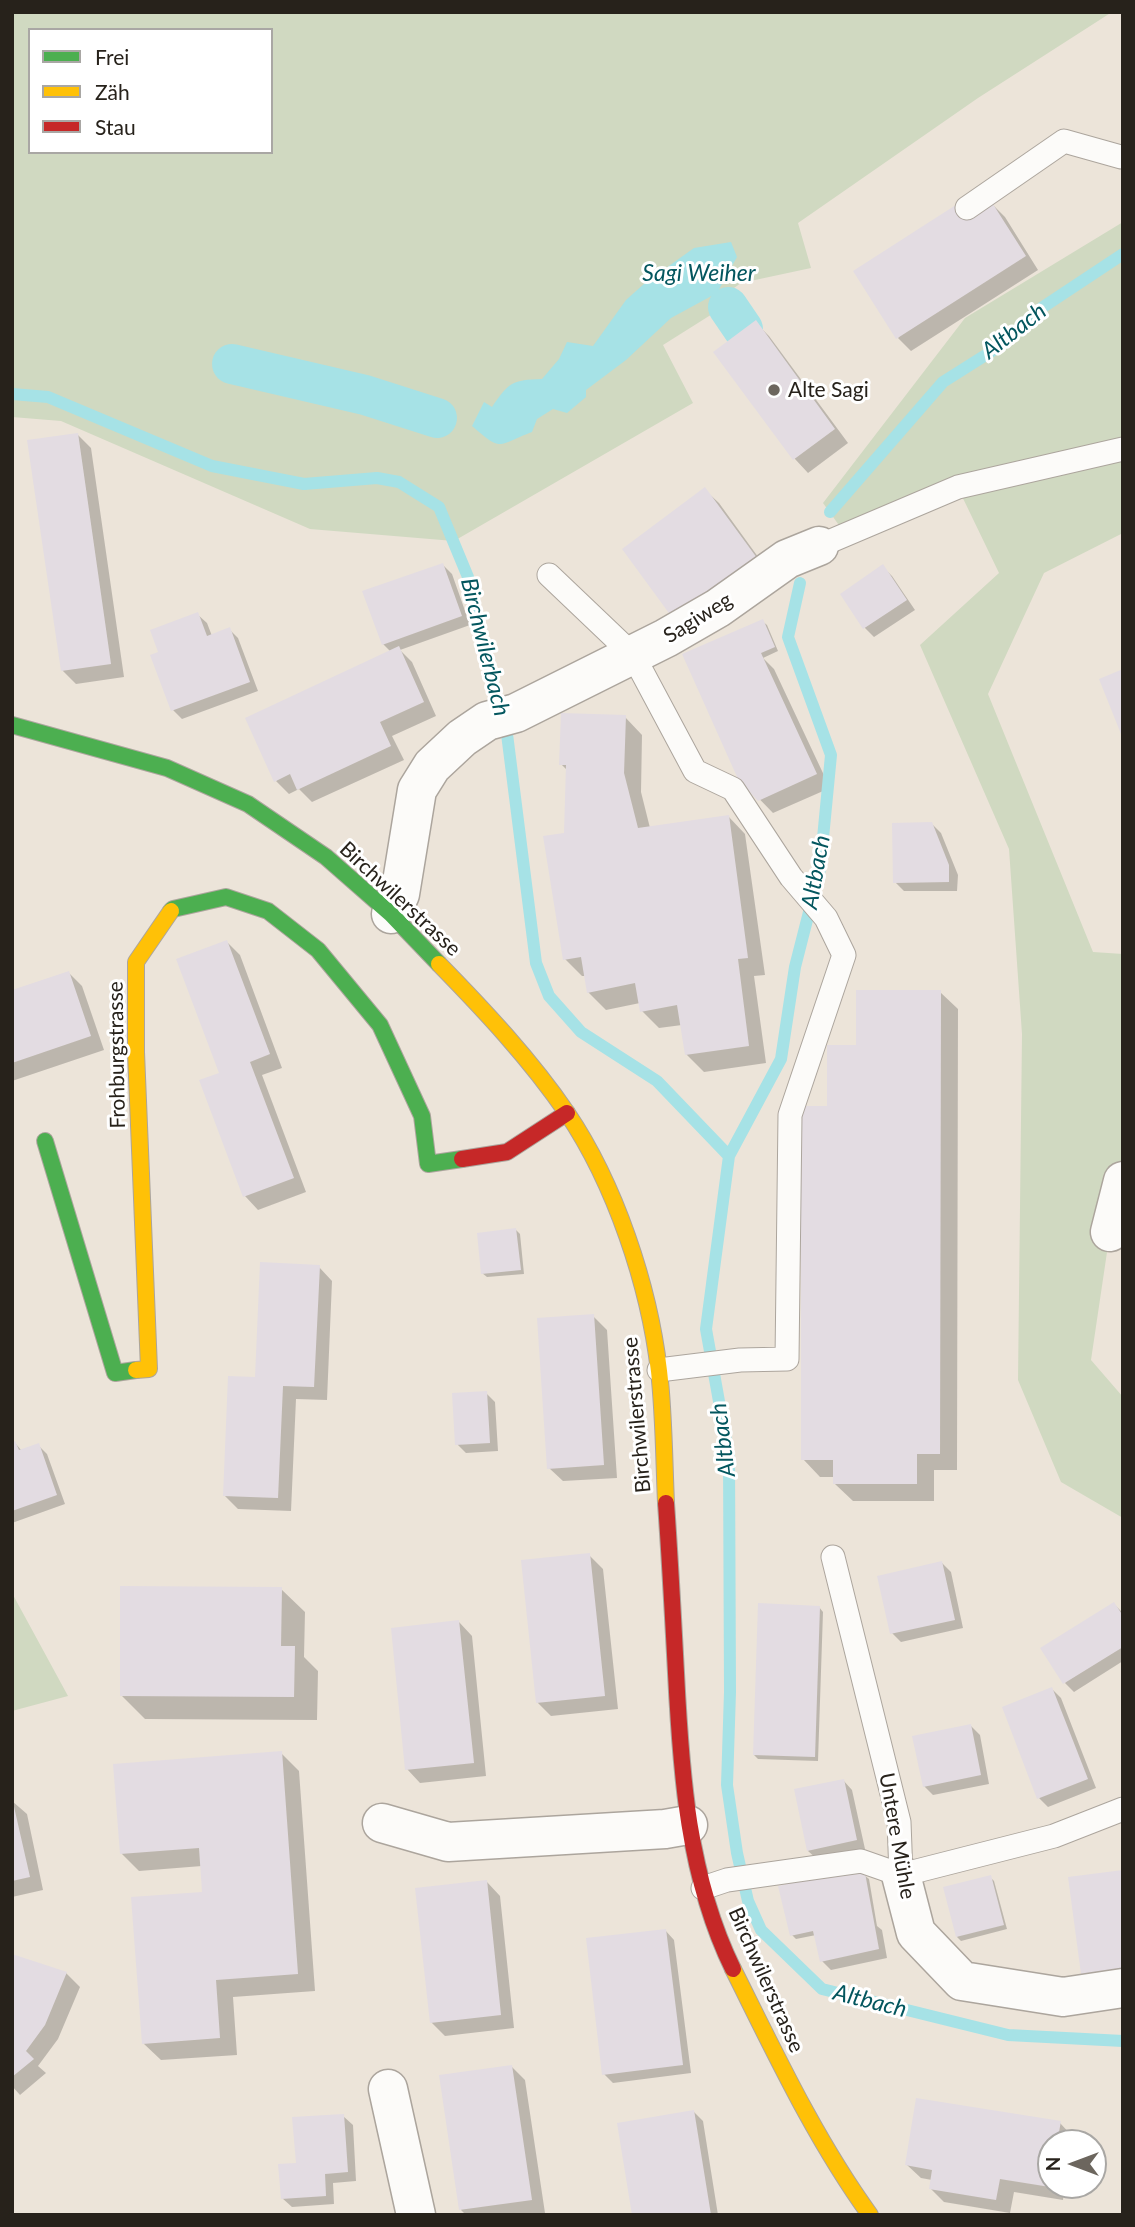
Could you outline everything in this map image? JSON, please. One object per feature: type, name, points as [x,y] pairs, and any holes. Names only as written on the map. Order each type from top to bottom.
[{"type":"street","name":"Sagiweg","points":[[391,914],[400,894],[417,790],[432,766],[462,738],[666,638],[718,608],[787,559],[819,546]]},
{"type":"street","name":"Birchwilerstrasse","points":[[12,725],[167,768],[248,804],[326,857],[391,914],[528,1062],[567,1114],[603,1176],[628,1237],[645,1296],[659,1370],[679,1730],[688,1825],[703,1888],[730,1964],[783,2070],[839,2172],[870,2215]]},
{"type":"street","name":"Frohburgstrasse","points":[[45,1141],[115,1373],[149,1369],[136,962],[173,909],[226,897],[268,911],[318,950],[380,1025],[422,1116],[428,1164],[507,1152],[567,1114]]},
{"type":"street","points":[[1110,1231],[1123,1181]]},
{"type":"street","points":[[382,1823],[448,1842],[665,1829],[688,1825]]},
{"type":"street","name":"Untere Mühle","points":[[901,1875],[916,1933],[961,1981],[1063,1997],[1123,1987]]},
{"type":"street","points":[[387,2089],[416,2215]]},
{"type":"lane","points":[[967,208],[1064,141],[1121,157]]},
{"type":"lane","name":"Sagiweg","points":[[819,546],[958,488],[1123,449]]},
{"type":"lane","points":[[549,575],[633,655],[695,771],[733,789],[791,877],[826,918],[844,955],[790,1115],[787,1359],[740,1360],[659,1370]]},
{"type":"lane","name":"Untere Mühle","points":[[833,1557],[899,1822],[901,1875]]},
{"type":"lane","points":[[703,1888],[727,1880],[861,1861],[901,1875],[1054,1836],[1123,1809]]},
{"type":"green space","points":[[12,12],[1112,12],[978,98],[798,223],[811,268],[741,283],[720,298],[717,311],[663,345],[693,403],[454,541],[310,529],[61,421],[12,417]]},
{"type":"green space","points":[[1123,222],[1123,533],[1044,573],[988,694],[1093,952],[1123,954],[1123,1181],[1110,1232],[1091,1360],[1123,1397],[1123,1518],[1061,1482],[1018,1380],[1022,1034],[1009,849],[920,645],[999,573],[958,488],[846,535],[823,503],[965,318]]},
{"type":"green space","points":[[12,1593],[68,1696],[12,1711]]},
{"type":"water","name":"Sagi Weiher","points":[[731,242],[737,257],[717,293],[671,318],[626,360],[586,390],[586,397],[567,413],[553,409],[537,419],[532,432],[500,444],[472,426],[484,402],[492,407],[512,384],[542,379],[559,359],[567,342],[593,346],[626,300],[694,248]]},
{"type":"building","points":[[962,201],[991,201],[1026,256],[896,339],[853,271]]},
{"type":"building","name":"Alte Sagi","points":[[756,320],[835,429],[793,460],[713,352]]},
{"type":"building","points":[[78,433],[111,664],[61,671],[27,440]]},
{"type":"building","points":[[705,487],[757,558],[674,620],[622,549]]},
{"type":"building","points":[[443,563],[462,616],[382,645],[362,591]]},
{"type":"building","points":[[883,564],[907,600],[863,629],[840,594]]},
{"type":"building","points":[[198,612],[207,636],[230,627],[250,682],[171,711],[150,655],[158,652],[150,630]]},
{"type":"building","points":[[763,619],[775,647],[761,653],[817,774],[758,801],[738,779],[682,654]]},
{"type":"building","points":[[399,646],[424,702],[380,722],[391,746],[297,790],[290,774],[274,782],[245,718]]},
{"type":"building","points":[[1123,669],[1123,739],[1099,679]]},
{"type":"building","points":[[561,713],[626,715],[624,773],[638,828],[729,815],[748,958],[738,959],[749,1046],[685,1055],[677,1005],[640,1012],[635,983],[587,993],[581,957],[563,960],[543,836],[564,833],[566,765],[559,765]]},
{"type":"building","points":[[932,822],[949,865],[949,882],[893,883],[892,823]]},
{"type":"building","points":[[227,940],[270,1054],[250,1062],[294,1178],[243,1197],[199,1080],[219,1073],[176,959]]},
{"type":"building","points":[[69,971],[91,1036],[12,1063],[12,990]]},
{"type":"building","points":[[856,990],[941,990],[940,1454],[917,1454],[917,1484],[833,1484],[833,1460],[801,1460],[801,1106],[827,1106],[827,1045],[856,1045]]},
{"type":"building","points":[[516,1228],[521,1270],[481,1274],[477,1233]]},
{"type":"building","points":[[260,1262],[320,1265],[314,1387],[283,1386],[278,1498],[223,1496],[228,1376],[255,1377]]},
{"type":"building","points":[[594,1314],[604,1465],[547,1469],[537,1318]]},
{"type":"building","points":[[487,1391],[490,1443],[455,1445],[452,1393]]},
{"type":"building","points":[[15,1441],[19,1450],[39,1443],[57,1495],[12,1511],[12,1443]]},
{"type":"building","points":[[590,1553],[605,1696],[536,1703],[521,1560]]},
{"type":"building","points":[[942,1561],[955,1620],[890,1634],[877,1576]]},
{"type":"building","points":[[120,1586],[282,1587],[281,1646],[295,1646],[294,1697],[120,1696]]},
{"type":"building","points":[[1114,1602],[1123,1616],[1123,1647],[1063,1684],[1040,1648]]},
{"type":"building","points":[[758,1603],[820,1606],[815,1757],[753,1755]]},
{"type":"building","points":[[459,1620],[474,1763],[405,1770],[391,1628]]},
{"type":"building","points":[[1052,1687],[1088,1779],[1037,1799],[1002,1707]]},
{"type":"building","points":[[971,1724],[981,1775],[923,1787],[912,1736]]},
{"type":"building","points":[[282,1751],[298,1974],[216,1980],[220,2038],[142,2044],[131,1897],[202,1892],[199,1848],[120,1854],[113,1764]]},
{"type":"building","points":[[844,1779],[857,1840],[807,1851],[794,1789]]},
{"type":"building","points":[[12,1798],[30,1877],[12,1881]]},
{"type":"building","points":[[852,1869],[865,1873],[879,1949],[820,1962],[813,1931],[790,1936],[778,1886]]},
{"type":"building","points":[[1123,1870],[1123,1969],[1081,1974],[1068,1877]]},
{"type":"building","points":[[991,1875],[1004,1925],[956,1937],[943,1887]]},
{"type":"building","points":[[487,1880],[501,2015],[430,2023],[415,1888]]},
{"type":"building","points":[[666,1929],[683,2065],[602,2075],[586,1938]]},
{"type":"building","points":[[12,1954],[67,1972],[45,2025],[26,2051],[34,2059],[12,2077]]},
{"type":"building","points":[[512,2065],[532,2200],[459,2210],[439,2075]]},
{"type":"building","points":[[916,2098],[1061,2121],[1060,2129],[1037,2129],[1037,2185],[1000,2179],[996,2200],[929,2189],[932,2170],[905,2165]]},
{"type":"building","points":[[694,2110],[711,2215],[632,2215],[617,2123]]},
{"type":"building","points":[[344,2114],[348,2172],[325,2174],[326,2196],[281,2199],[278,2164],[296,2163],[292,2117]]},
{"type":"waterway","name":"Altbach","points":[[830,512],[943,382],[1000,346],[1043,307],[1123,254]]},
{"type":"waterway","points":[[728,307],[743,329]]},
{"type":"waterway","points":[[232,364],[365,395],[437,418]]},
{"type":"waterway","name":"Birchwilerbach","points":[[12,394],[48,397],[212,466],[304,484],[377,478],[399,482],[439,507],[468,577],[507,734],[536,963],[549,996],[581,1032],[657,1081],[729,1156]]},
{"type":"waterway","name":"Altbach","points":[[800,583],[788,637],[831,755],[820,869],[795,967],[781,1059],[729,1156],[706,1329],[729,1457],[730,1692],[727,1785],[737,1853],[748,1901],[761,1930],[822,1989],[1008,2035],[1123,2041]]},
{"type":"traffic: fast","points":[[12,725],[167,768],[248,804],[326,857],[391,914],[439,964]]},
{"type":"traffic: fast","points":[[171,911],[226,897],[268,911],[318,950],[380,1025],[422,1116],[428,1164],[462,1159]]},
{"type":"traffic: fast","points":[[45,1141],[115,1373],[136,1370]]},
{"type":"traffic: slow","points":[[136,1370],[149,1369],[136,1052],[136,962],[171,911]]},
{"type":"traffic: slow","points":[[439,964],[506,1036],[553,1093],[584,1141],[615,1203],[638,1270],[654,1338],[662,1404],[666,1503]]},
{"type":"traffic: slow","points":[[733,1969],[814,2126],[870,2215]]},
{"type":"traffic: jam","points":[[462,1159],[507,1152],[567,1113]]},
{"type":"traffic: jam","points":[[666,1503],[684,1787],[706,1898],[733,1969]]},
{"type":"place","name":"Alte Sagi","points":[[774,390]]}]
